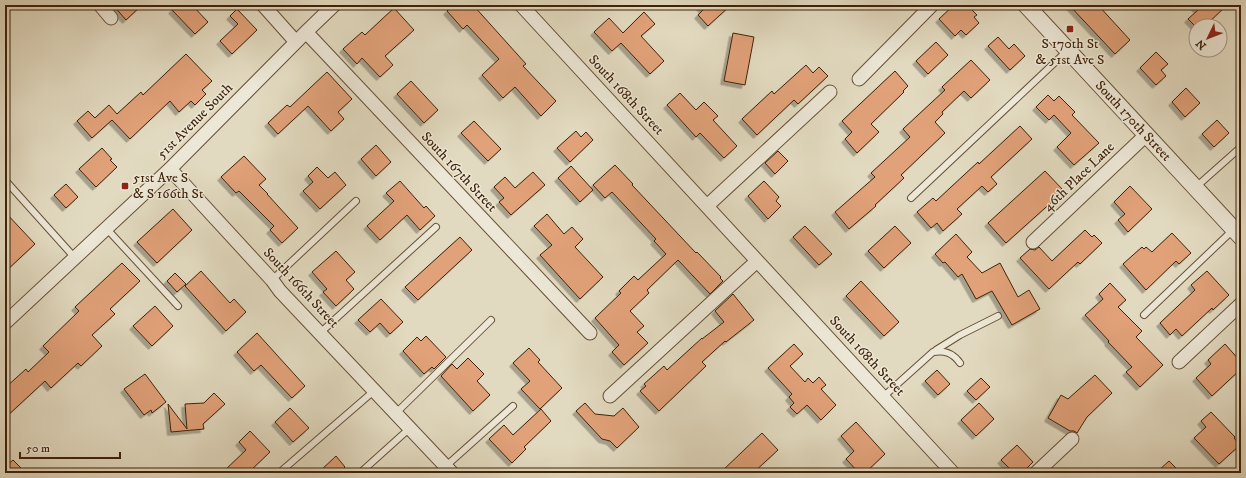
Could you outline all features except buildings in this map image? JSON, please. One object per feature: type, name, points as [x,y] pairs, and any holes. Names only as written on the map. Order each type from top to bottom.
[{"type":"street","points":[[100,5],[111,18]]},
{"type":"street","points":[[263,5],[296,42]]},
{"type":"street","name":"51st Avenue South","points":[[5,323],[170,169],[334,5]]},
{"type":"street","name":"South 168th Street","points":[[521,5],[954,473]]},
{"type":"street","points":[[859,79],[932,5]]},
{"type":"street","name":"South 170th Street","points":[[1026,5],[1237,233]]},
{"type":"street","name":"South 167th Street","points":[[306,32],[590,334]]},
{"type":"street","points":[[707,206],[830,92]]},
{"type":"street","name":"46th Place Lane","points":[[1033,242],[1146,135]]},
{"type":"street","name":"South 166th Street","points":[[170,169],[272,280],[280,291],[449,470]]},
{"type":"street","points":[[610,396],[757,260]]},
{"type":"street","points":[[1179,362],[1241,304]]},
{"type":"street","points":[[1036,473],[1072,439]]},
{"type":"lane","points":[[911,198],[1068,50]]},
{"type":"lane","points":[[1195,188],[1241,146]]},
{"type":"lane","points":[[5,180],[74,258]]},
{"type":"lane","points":[[272,280],[356,201]]},
{"type":"lane","points":[[320,333],[436,227]]},
{"type":"lane","points":[[106,228],[178,306]]},
{"type":"lane","points":[[1144,315],[1237,233]]},
{"type":"lane","points":[[883,397],[933,352],[960,334],[998,316]]},
{"type":"lane","points":[[396,413],[491,320]]},
{"type":"lane","points":[[933,352],[942,351],[949,353],[957,358],[960,363]]},
{"type":"lane","points":[[279,473],[374,390]]},
{"type":"lane","points":[[449,470],[514,406]]},
{"type":"lane","points":[[360,473],[410,428]]},
{"type":"place","name":"S 170th St & 51st Ave S","points":[[1070,29]]},
{"type":"place","name":"51st Ave S & S 166th St","points":[[125,186]]}]
